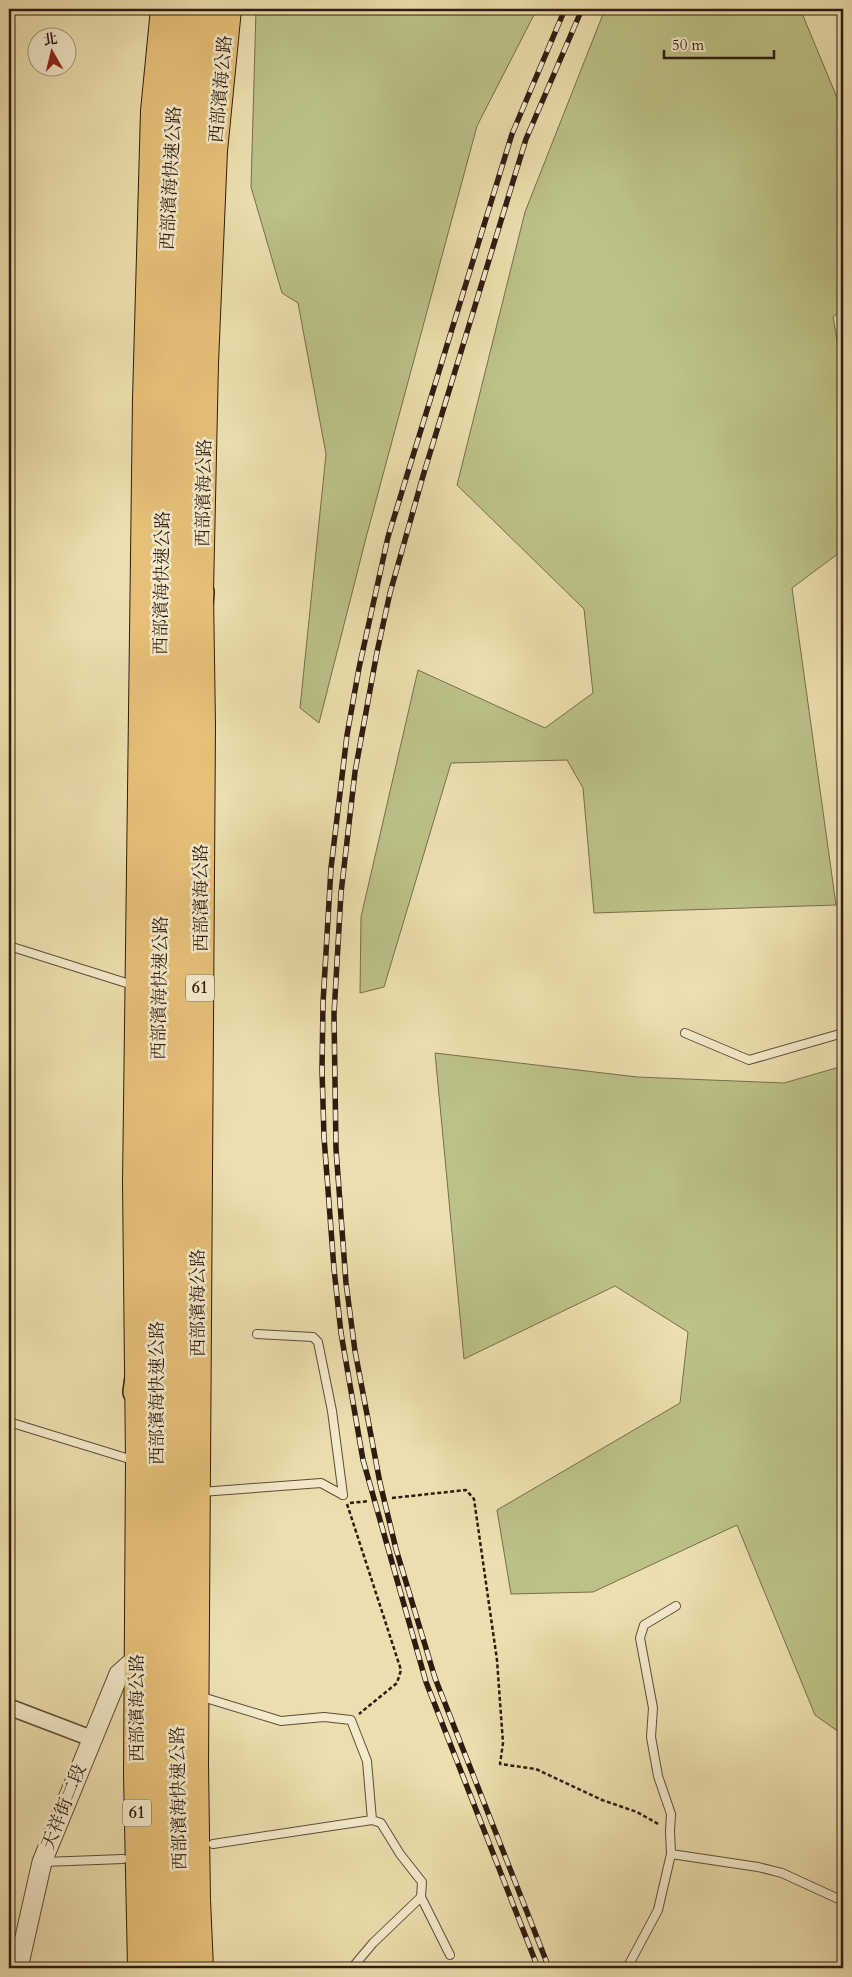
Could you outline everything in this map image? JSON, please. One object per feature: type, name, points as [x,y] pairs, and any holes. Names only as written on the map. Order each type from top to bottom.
[{"type":"highway","name":"西部濱海快速公路","points":[[160,1968],[157,1792],[158,1372],[156,1245],[161,903],[161,607],[167,243],[173,120],[185,9]]},
{"type":"highway","name":"西部濱海快速公路","points":[[183,1968],[178,1760],[180,836],[186,378],[195,130],[206,9]]},
{"type":"highway","points":[[180,836],[201,592]]},
{"type":"highway","points":[[136,1392],[156,1245]]},
{"type":"main road","name":"西部濱海公路","points":[[140,1968],[135,1184],[146,369],[153,111],[163,9]]},
{"type":"main road","name":"西部濱海公路","points":[[201,1968],[198,1900],[198,1492],[203,726],[201,592],[206,363],[215,150],[229,9]]},
{"type":"street","name":"天祥街二段","points":[[18,1968],[42,1862],[119,1674],[137,1658]]},
{"type":"street","points":[[9,1707],[92,1739]]},
{"type":"lane","points":[[9,946],[138,987]]},
{"type":"lane","points":[[685,1033],[749,1060],[843,1033]]},
{"type":"lane","points":[[257,1334],[313,1337],[318,1342],[332,1411],[343,1496]]},
{"type":"lane","points":[[9,1422],[138,1461]]},
{"type":"lane","points":[[198,1492],[321,1483],[343,1496]]},
{"type":"lane","points":[[627,1968],[658,1910],[671,1854],[671,1814],[653,1755],[651,1737],[653,1708],[640,1638],[644,1625],[676,1606]]},
{"type":"lane","points":[[198,1695],[281,1721],[324,1717],[351,1720],[367,1761],[372,1820]]},
{"type":"lane","points":[[212,1844],[372,1820],[381,1823],[400,1854],[422,1882],[421,1897],[450,1954]]},
{"type":"lane","points":[[671,1854],[758,1867],[782,1874],[843,1900],[843,1885]]},
{"type":"lane","points":[[42,1862],[123,1859]]},
{"type":"lane","points":[[352,1968],[373,1944],[421,1897]]},
{"type":"path","points":[[392,1498],[466,1490],[474,1499],[497,1660],[503,1743],[500,1764],[536,1769],[602,1800],[637,1812],[670,1831]]},
{"type":"path","points":[[343,1496],[401,1670],[396,1683],[351,1720]]},
{"type":"path","points":[[347,1504],[369,1500]]},
{"type":"green space","points":[[256,9],[537,9],[477,126],[367,534],[319,723],[300,708],[326,454],[298,303],[282,293],[251,187]]},
{"type":"green space","points":[[605,9],[787,9],[801,11],[843,112],[843,309],[833,317],[843,373],[843,550],[792,588],[836,905],[594,913],[583,788],[567,760],[451,763],[384,987],[360,993],[361,917],[418,670],[545,728],[593,693],[584,609],[457,485],[525,212]]},
{"type":"green space","points":[[435,1053],[637,1077],[784,1083],[843,1066],[843,1735],[815,1715],[737,1525],[593,1592],[511,1594],[497,1510],[680,1403],[688,1332],[615,1286],[464,1359]]},
{"type":"railway","points":[[538,1968],[426,1682],[363,1460],[341,1333],[334,1269],[324,1137],[322,1070],[323,1003],[331,868],[347,735],[359,668],[388,537],[512,134],[565,9]]},
{"type":"railway","points":[[549,1968],[435,1678],[396,1549],[380,1483],[355,1351],[346,1283],[336,1149],[334,1014],[341,893],[355,772],[390,593],[423,476],[526,139],[582,9]]}]
